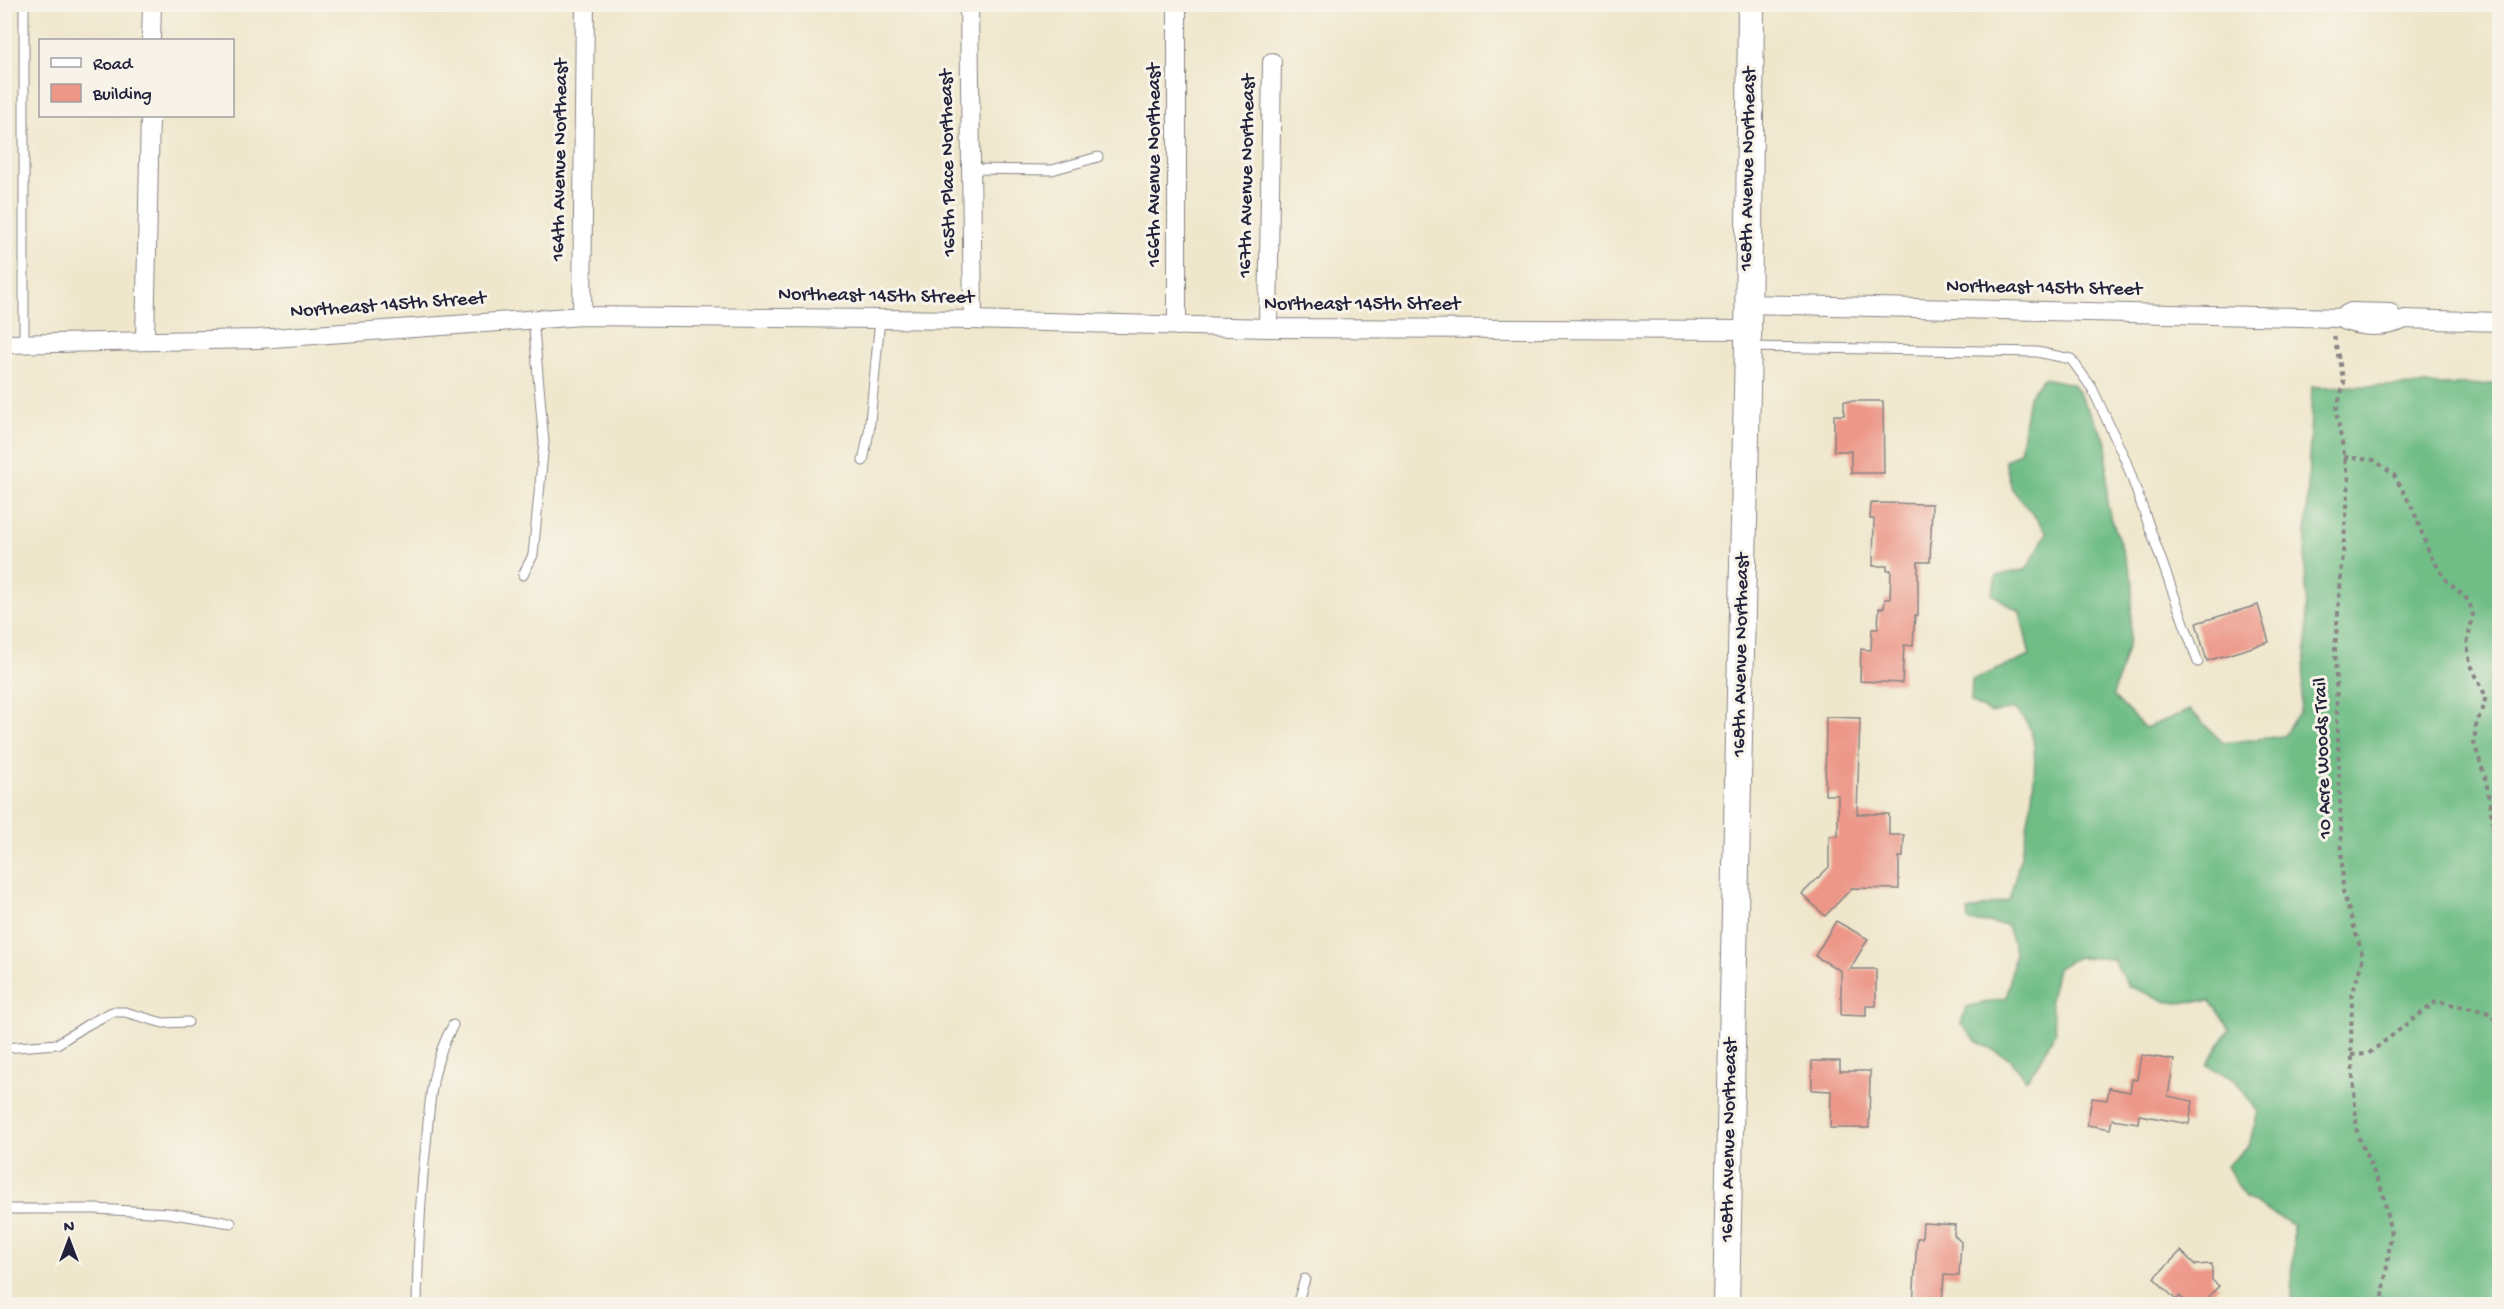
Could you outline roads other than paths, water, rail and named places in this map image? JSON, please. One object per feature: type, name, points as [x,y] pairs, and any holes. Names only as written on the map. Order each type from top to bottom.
[{"type":"street","points":[[151,39],[152,4]]},
{"type":"street","name":"164th Avenue Northeast","points":[[582,316],[585,4]]},
{"type":"street","name":"165th Place Northeast","points":[[969,4],[973,320]]},
{"type":"street","name":"166th Avenue Northeast","points":[[1177,4],[1177,326]]},
{"type":"street","name":"168th Avenue Northeast","points":[[1726,1305],[1748,338],[1751,4]]},
{"type":"street","name":"167th Avenue Northeast","points":[[1268,328],[1272,62]]},
{"type":"street","points":[[145,340],[150,117]]},
{"type":"street","name":"Northeast 145th Street","points":[[1748,304],[2334,318],[2350,312],[2396,313],[2405,319],[2499,322]]},
{"type":"street","name":"Northeast 145th Street","points":[[4,344],[258,339],[582,316],[973,320],[1748,338]]},
{"type":"lane","points":[[24,4],[24,344]]},
{"type":"lane","points":[[971,169],[1053,170],[1098,157]]},
{"type":"lane","points":[[523,575],[532,555],[544,443],[533,318]]},
{"type":"lane","points":[[863,461],[869,432],[880,319]]},
{"type":"lane","points":[[1748,338],[2037,352],[2071,359],[2092,388],[2125,459],[2198,662]]},
{"type":"lane","points":[[4,1048],[57,1044],[87,1024],[112,1012],[125,1012],[163,1023],[189,1022]]},
{"type":"lane","points":[[417,1305],[419,1215],[432,1080],[441,1045],[453,1026]]},
{"type":"lane","points":[[4,1209],[96,1209],[168,1213],[231,1223]]},
{"type":"lane","points":[[1297,1305],[1305,1279]]}]
